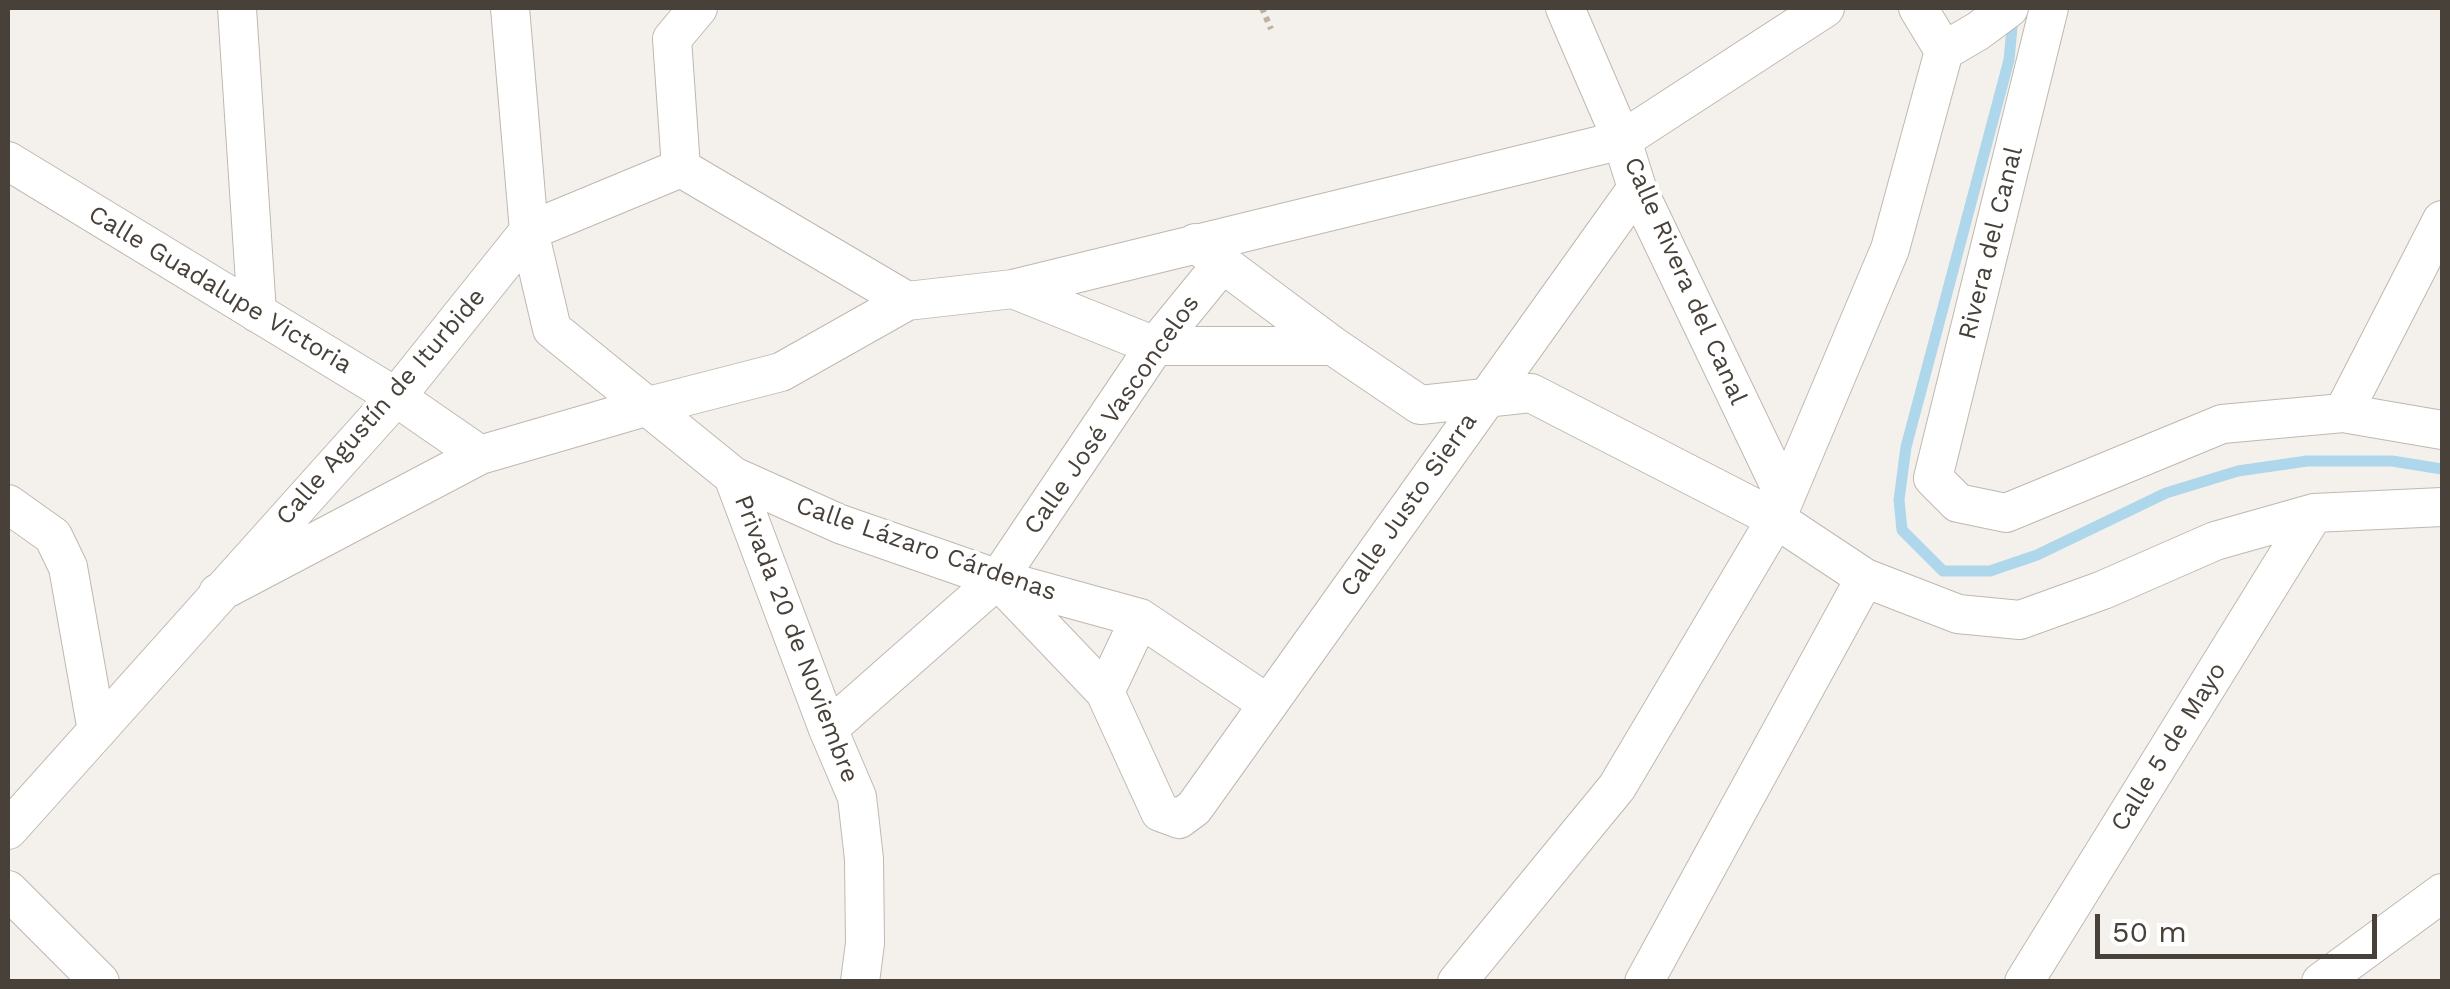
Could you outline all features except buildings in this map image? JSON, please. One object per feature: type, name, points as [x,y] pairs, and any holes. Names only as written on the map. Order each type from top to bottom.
[{"type":"street","points":[[237,8],[256,313]]},
{"type":"street","name":"Calle Lázaro Cárdenas","points":[[510,8],[529,231],[552,329],[733,476],[840,524],[998,579],[1140,618],[1268,704]]},
{"type":"street","points":[[698,8],[672,39],[681,168],[907,301]]},
{"type":"street","name":"Calle Rivera del Canal","points":[[1565,8],[1622,140],[1637,188],[1781,508]]},
{"type":"street","points":[[218,593],[480,454],[780,372],[907,301],[1013,289],[1208,254],[1622,140],[1825,8]]},
{"type":"street","points":[[1918,8],[1944,51]]},
{"type":"street","points":[[1458,982],[1617,788],[1781,508],[1890,250],[1944,51],[2010,8]]},
{"type":"street","name":"Rivera del Canal","points":[[2049,8],[1933,478],[1958,502],[2006,512],[2222,424],[2343,413]]},
{"type":"street","name":"Calle Guadalupe Victoria","points":[[8,160],[396,396],[480,454]]},
{"type":"street","name":"Calle Agustín de Iturbide","points":[[9,826],[396,396],[529,231],[681,168]]},
{"type":"street","name":"Calle Justo Sierra","points":[[1104,692],[1160,812],[1180,819],[1194,808],[1637,188]]},
{"type":"street","points":[[2442,220],[2343,413],[2442,430]]},
{"type":"street","points":[[1208,254],[1420,405],[1531,394],[1781,508],[1865,578],[1958,614],[2020,620],[2103,590],[2215,541],[2314,512],[2442,506]]},
{"type":"street","name":"Calle José Vasconcelos","points":[[828,729],[998,579],[1156,346],[1208,254]]},
{"type":"street","points":[[1013,289],[1156,346],[1333,346]]},
{"type":"street","name":"Privada 20 de Noviembre","points":[[733,476],[857,797],[864,859],[865,943],[860,982]]},
{"type":"street","points":[[8,504],[53,536],[68,568],[97,731]]},
{"type":"street","name":"Calle 5 de Mayo","points":[[2025,981],[2314,512]]},
{"type":"street","points":[[1644,982],[1865,578]]},
{"type":"street","points":[[998,579],[1104,692],[1140,618]]},
{"type":"street","points":[[8,890],[100,982]]},
{"type":"street","points":[[2340,976],[2442,893]]},
{"type":"path","points":[[1262,8],[1271,29]]},
{"type":"waterway","points":[[2013,17],[2009,60],[1906,447],[1899,500],[1902,530],[1943,571],[1990,571],[2037,555],[2166,493],[2238,471],[2307,461],[2392,461],[2442,469]]}]
